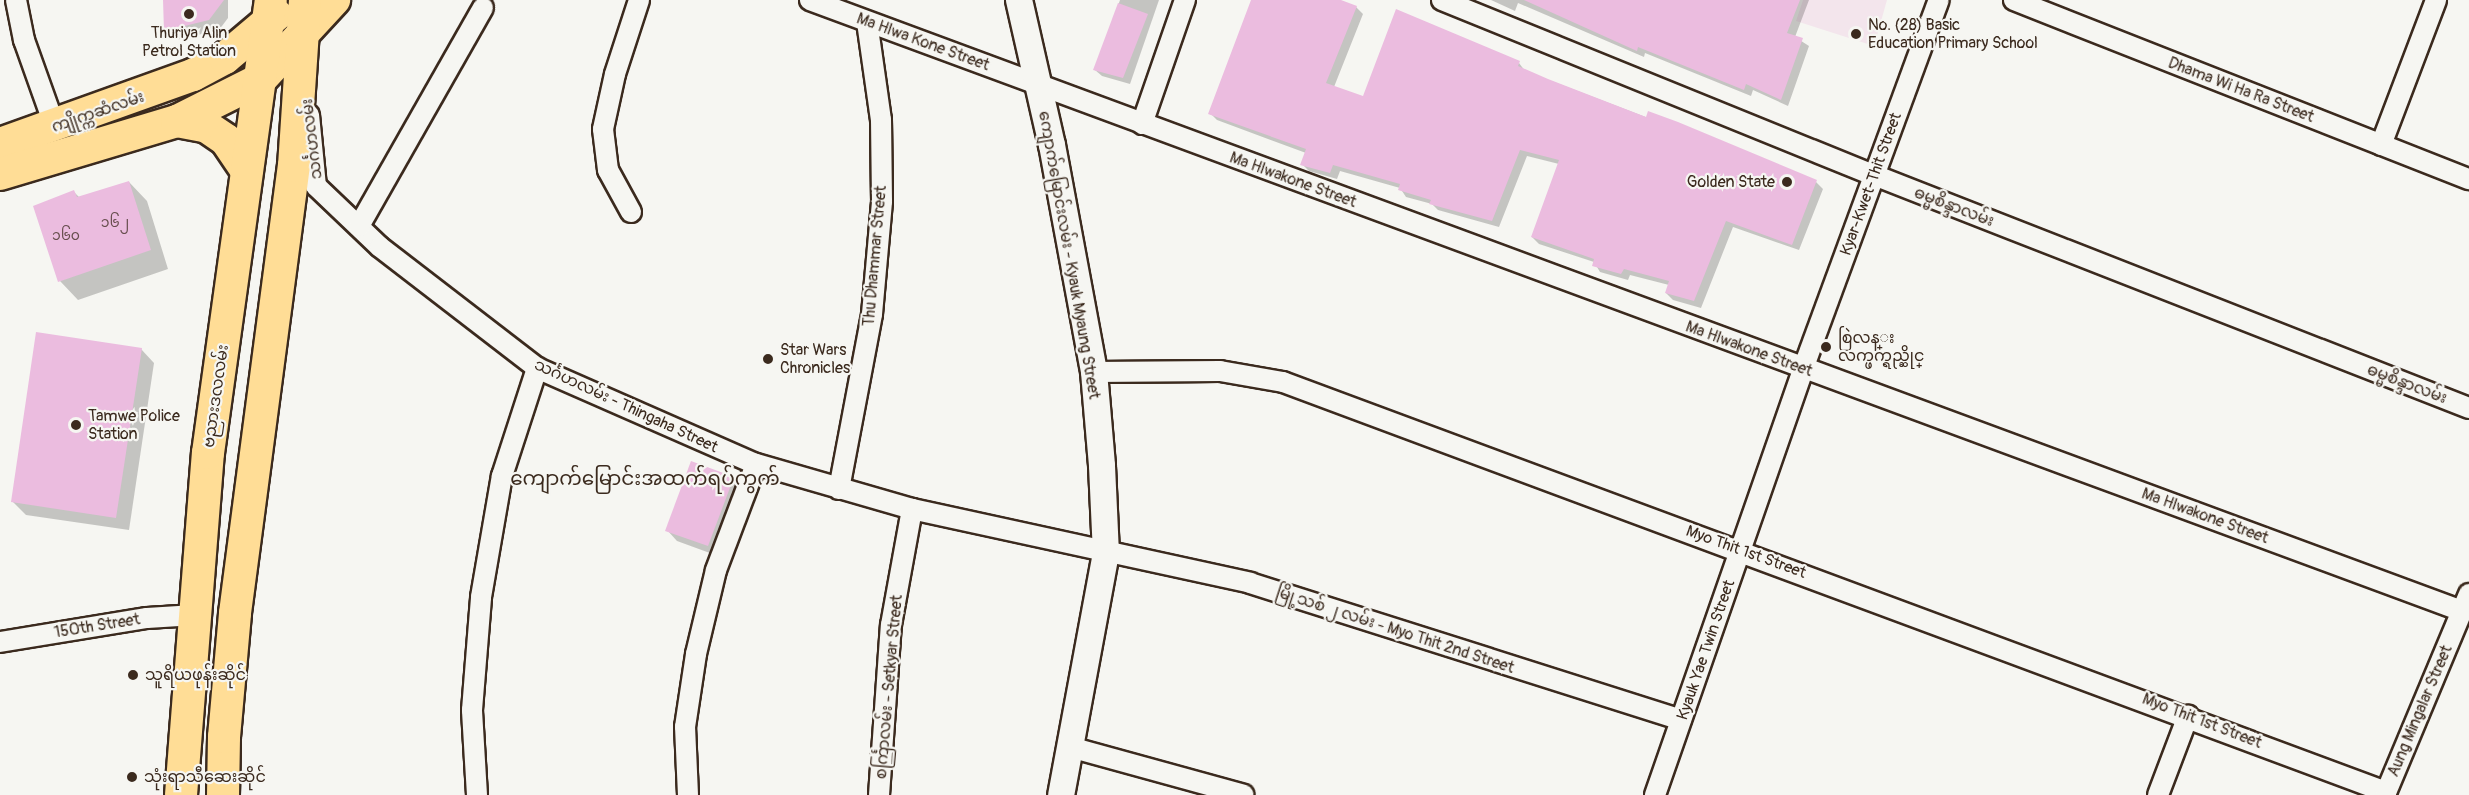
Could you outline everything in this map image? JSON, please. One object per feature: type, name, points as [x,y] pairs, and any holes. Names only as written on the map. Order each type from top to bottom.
[{"type":"main road","name":"ကျိုက္ကဆံလမ်း","points":[[0,144],[55,127],[193,75],[225,58],[270,11],[290,0]]},
{"type":"main road","points":[[223,795],[224,737],[235,613],[294,166],[306,0]]},
{"type":"main road","name":"ကျိုက္ကဆံလမ်း","points":[[0,174],[177,121],[261,79],[334,0]]},
{"type":"main road","name":"ဗညားဒလလမ်း","points":[[180,795],[208,453],[270,11]]},
{"type":"main road","points":[[177,121],[207,127],[226,140],[247,171]]},
{"type":"street","points":[[16,0],[24,40],[55,127]]},
{"type":"street","points":[[631,212],[608,170],[603,129],[615,74],[639,0]]},
{"type":"street","name":"Ma Hlwa Kone Street","points":[[810,0],[1037,83]]},
{"type":"street","name":"ကျောက်မြောင်းလမ်း - Kyauk Myaung Street","points":[[1019,0],[1094,372],[1106,553],[1060,795]]},
{"type":"street","points":[[1142,124],[1185,0]]},
{"type":"street","name":"ဓမ္မစိန္ဒာလမ်း","points":[[1442,0],[1874,175],[2469,408]]},
{"type":"street","name":"Kyar-Kwet-Thit Street","points":[[1803,369],[1939,0]]},
{"type":"street","name":"Dhama Wi Ha Ra Street","points":[[2014,0],[2469,179]]},
{"type":"street","points":[[2381,145],[2436,0]]},
{"type":"street","points":[[359,226],[483,8]]},
{"type":"street","name":"Thu Dhammar Street","points":[[840,489],[872,314],[882,201],[881,120],[867,22]]},
{"type":"street","name":"သင်္ဂဟလမ်း","points":[[304,35],[316,186],[359,226]]},
{"type":"street","name":"Ma Hlwakone Street","points":[[1037,83],[1142,124],[2464,614]]},
{"type":"street","name":"သင်္ဂဟလမ်း - Thingaha Street","points":[[359,226],[380,247],[537,368],[756,465],[912,509],[1106,553]]},
{"type":"street","points":[[477,795],[472,710],[481,597],[502,476],[537,368]]},
{"type":"street","name":"Kyauk Yae Twin Street","points":[[1655,795],[1803,369]]},
{"type":"street","name":"Myo Thit 1st Street","points":[[1094,372],[1220,371],[1283,382],[2188,716],[2385,793]]},
{"type":"street","points":[[688,795],[685,728],[696,654],[716,570],[756,465]]},
{"type":"street","name":"စင်္ကြာလမ်း - Setkyar Street","points":[[879,795],[891,625],[912,509]]},
{"type":"street","name":"မြို့သစ် ၂ လမ်း - Myo Thit 2nd Street","points":[[1106,553],[1250,583],[1681,720]]},
{"type":"street","name":"Aung Mingalar Street","points":[[2385,793],[2464,614]]},
{"type":"street","name":"150th Street","points":[[0,642],[147,618],[195,615]]},
{"type":"street","points":[[2158,795],[2188,716]]},
{"type":"street","points":[[1070,747],[1244,795]]},
{"type":"shaded area","name":"No. (28) Basic Education Primary School","points":[[1803,0],[1887,0],[1874,46],[1796,21]]},
{"type":"building","name":"Thuriya Alin Petrol Station","points":[[163,0],[224,0],[209,20],[164,31]]},
{"type":"building","points":[[1251,0],[1341,0],[1357,6],[1326,83],[1363,96],[1396,9],[1520,61],[1518,66],[1548,79],[1646,117],[1648,111],[1678,122],[1817,180],[1792,245],[1726,221],[1694,301],[1665,293],[1669,281],[1624,269],[1621,274],[1592,266],[1594,259],[1531,237],[1559,160],[1520,150],[1492,221],[1429,204],[1431,200],[1398,190],[1400,184],[1333,165],[1330,173],[1300,165],[1306,149],[1208,114]]},
{"type":"building","points":[[1524,0],[1800,0],[1787,33],[1803,38],[1781,100],[1746,84],[1744,90],[1638,47],[1637,51]]},
{"type":"building","points":[[1118,3],[1148,14],[1123,78],[1093,70]]},
{"type":"building","points":[[129,181],[151,250],[58,282],[33,206],[74,190],[77,197]]},
{"type":"building","name":"Tamwe Police Station","points":[[36,332],[142,348],[116,518],[11,502]]},
{"type":"building","points":[[691,461],[734,477],[708,546],[665,531]]},
{"type":"place","name":"Thuriya Alin Petrol Station","points":[[189,14]]},
{"type":"place","name":"No. (28) Basic Education Primary School","points":[[1856,34]]},
{"type":"place","name":"Golden State","points":[[1787,182]]},
{"type":"place","name":"စြဲလန္း လက္ဖက္ရည္ဆိုင္","points":[[1826,347]]},
{"type":"place","name":"Star Wars Chronicles","points":[[768,359]]},
{"type":"place","name":"Tamwe Police Station","points":[[76,425]]},
{"type":"place","name":"သူရိယဖုန်းဆိုင်","points":[[133,675]]},
{"type":"place","name":"သုံးရာသီဆေးဆိုင်","points":[[132,777]]},
{"type":"district","name":"ကျောက်မြောင်းအထက်ရပ်ကွက်","points":[[645,478]]}]
